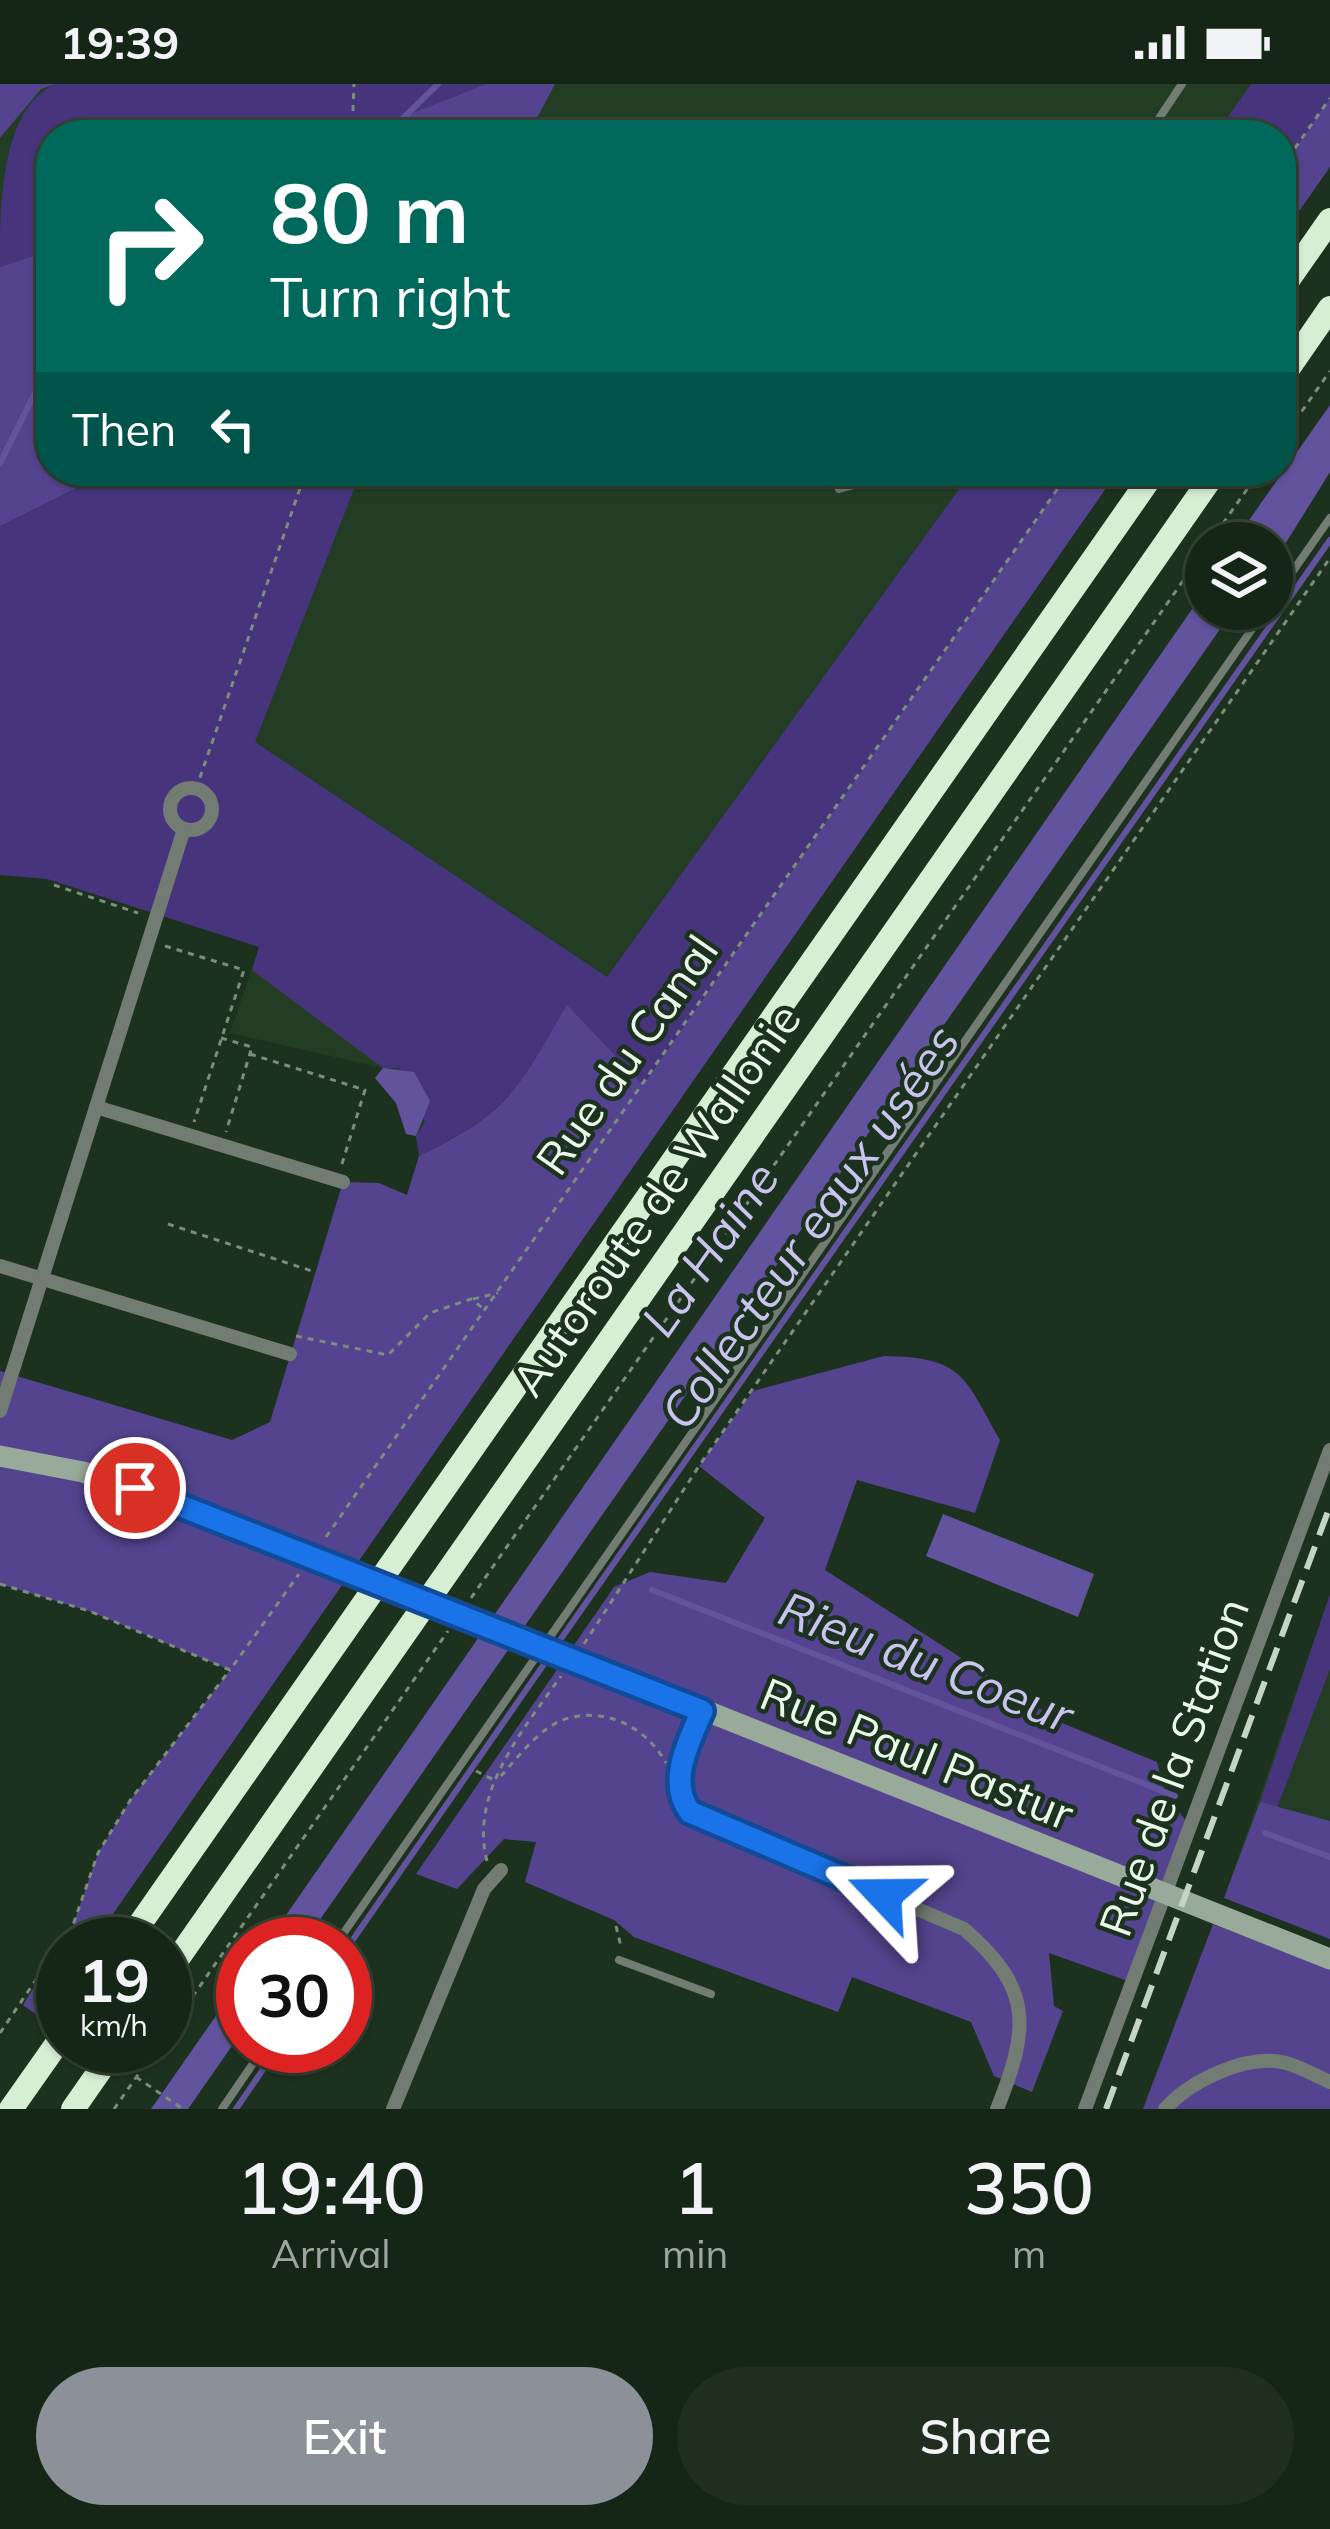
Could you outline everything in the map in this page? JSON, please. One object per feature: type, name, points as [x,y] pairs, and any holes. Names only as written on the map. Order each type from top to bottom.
[{"type":"highway","points":[[1296,269],[1330,220]]},
{"type":"highway","points":[[1296,357],[1330,308]]},
{"type":"highway","name":"Autoroute de Wallonie","points":[[145,1917],[1145,486]]},
{"type":"highway","name":"Autoroute de Wallonie","points":[[192,1938],[1206,486]]},
{"type":"highway","points":[[11,2109],[36,2073]]},
{"type":"highway","points":[[73,2109],[98,2073]]},
{"type":"main road","name":"Rue Paul Pastur","points":[[0,1456],[118,1483],[279,1541],[1330,1959]]},
{"type":"street","points":[[196,789],[207,796],[211,815],[197,829],[184,829],[173,820],[172,800],[182,790],[196,789]]},
{"type":"street","points":[[0,1411],[184,829]]},
{"type":"street","points":[[96,1107],[340,1181]]},
{"type":"street","points":[[0,1266],[290,1354]]},
{"type":"street","name":"Rue de la Station","points":[[1085,2109],[1330,1450]]},
{"type":"street","points":[[702,1711],[681,1773],[683,1802],[690,1812],[964,1929],[995,1955],[1022,2014],[1023,2040],[998,2109]]},
{"type":"street","points":[[393,2109],[484,1889],[500,1870]]},
{"type":"street","points":[[1165,2109],[1201,2080],[1262,2062],[1284,2062],[1330,2082]]},
{"type":"lane","points":[[1158,120],[1182,84]]},
{"type":"lane","points":[[839,489],[850,486]]},
{"type":"lane","points":[[1293,571],[1330,518]]},
{"type":"lane","points":[[355,1917],[1251,630]]},
{"type":"lane","points":[[619,1960],[711,1994]]},
{"type":"lane","points":[[223,2109],[247,2073]]},
{"type":"path","points":[[353,120],[354,84]]},
{"type":"path","points":[[1296,147],[1330,98]]},
{"type":"path","points":[[1296,419],[1330,370]]},
{"type":"path","points":[[196,789],[301,486]]},
{"type":"path","name":"Rue du Canal","points":[[323,1540],[1060,486]]},
{"type":"path","points":[[1224,522],[1249,486]]},
{"type":"path","points":[[580,1650],[699,1466],[1330,558]]},
{"type":"path","points":[[466,1605],[1185,578]]},
{"type":"path","points":[[54,886],[155,919]]},
{"type":"path","points":[[149,940],[244,970],[190,1135]]},
{"type":"path","points":[[221,1038],[252,1048],[222,1145]]},
{"type":"path","points":[[250,1054],[365,1090],[340,1181]]},
{"type":"path","points":[[168,1224],[315,1272]]},
{"type":"path","points":[[296,1336],[388,1355],[430,1313],[498,1293]]},
{"type":"path","points":[[471,1300],[486,1310]]},
{"type":"path","points":[[0,2033],[73,1924],[98,1853],[131,1799],[310,1558]]},
{"type":"path","points":[[0,1584],[88,1611],[230,1670]]},
{"type":"path","points":[[192,1997],[453,1624]]},
{"type":"path","points":[[484,1889],[489,1867],[483,1815],[510,1749],[566,1670]]},
{"type":"path","points":[[496,1781],[557,1723],[586,1715],[635,1729],[655,1743],[667,1765]]},
{"type":"path","points":[[461,1764],[496,1781]]},
{"type":"path","points":[[616,1926],[619,1960]]},
{"type":"path","points":[[114,2109],[139,2073]]},
{"type":"path","points":[[136,2077],[182,2109]]},
{"type":"shaded area","points":[[0,84],[1251,84],[1226,120],[36,120],[36,486],[81,486],[0,526]]},
{"type":"shaded area","points":[[0,84],[56,84],[41,89],[0,138]]},
{"type":"shaded area","points":[[56,84],[486,84],[395,120],[36,120],[36,255],[0,267],[7,162],[24,114]]},
{"type":"shaded area","points":[[486,84],[555,84],[536,120],[395,120]]},
{"type":"shaded area","points":[[1251,84],[1330,84],[1330,98],[1296,147],[1296,120],[1226,120]]},
{"type":"shaded area","points":[[1330,98],[1330,167],[1296,216],[1296,147]]},
{"type":"shaded area","points":[[36,255],[36,486],[81,486],[0,526],[0,267]]},
{"type":"shaded area","points":[[1330,405],[1330,472],[1293,531],[1293,522],[1248,522],[1273,486],[1296,486],[1296,453]]},
{"type":"shaded area","points":[[81,486],[355,486],[255,742],[607,977],[961,486],[1060,486],[642,1086],[567,1006],[508,1096],[473,1126],[419,1156],[416,1136],[425,1122],[399,1068],[383,1068],[252,970],[259,947],[47,879],[0,875],[0,526]]},
{"type":"shaded area","points":[[354,486],[961,486],[607,977],[419,1156],[416,1136],[383,1068],[230,1033],[259,948],[254,742]]},
{"type":"shaded area","points":[[1060,486],[1108,486],[111,1917],[76,1917],[98,1853],[131,1799],[230,1670],[89,1611],[0,1584],[0,1371],[232,1440],[270,1422],[343,1182],[379,1183],[407,1195],[419,1156],[473,1126],[508,1096],[567,1005],[643,1085]]},
{"type":"shaded area","points":[[1185,619],[1185,630],[1219,630],[322,1917],[285,1917]]},
{"type":"shaded area","points":[[383,1068],[414,1072],[430,1101],[416,1136],[406,1134],[396,1103],[375,1078]]},
{"type":"shaded area","points":[[884,1356],[931,1361],[959,1375],[1000,1440],[975,1513],[857,1480],[825,1570],[1062,1723],[1157,1762],[1166,1796],[1187,1822],[1128,1981],[1049,1953],[1054,2006],[1063,2011],[1032,2092],[994,2076],[971,2022],[852,1977],[838,2012],[634,1937],[614,1920],[525,1882],[536,1842],[504,1839],[457,1889],[416,1874],[614,1587],[650,1572],[726,1583],[765,1518],[699,1466],[753,1391]]},
{"type":"shaded area","points":[[943,1514],[1094,1574],[1078,1617],[926,1556]]},
{"type":"shaded area","points":[[1330,1594],[1330,1939],[1224,1898]]},
{"type":"shaded area","points":[[1330,1594],[1330,1669],[1277,1808],[1260,1802]]},
{"type":"shaded area","points":[[1260,1802],[1330,1821],[1330,1939],[1224,1898]]},
{"type":"shaded area","points":[[1213,1924],[1330,1969],[1330,2109],[1143,2109]]},
{"type":"shaded area","points":[[36,1984],[36,2014],[23,2005]]},
{"type":"shaded area","points":[[216,2016],[216,2069],[188,2109],[151,2109],[176,2073],[192,2073],[192,2050]]},
{"type":"waterway","points":[[401,120],[438,84]]},
{"type":"waterway","points":[[0,463],[36,391]]},
{"type":"waterway","name":"Collecteur eaux usées","points":[[558,1643],[1330,540]]},
{"type":"waterway","name":"Rieu du Coeur","points":[[652,1590],[1175,1796]]},
{"type":"waterway","name":"Collecteur eaux usées","points":[[369,1917],[551,1654]]},
{"type":"waterway","name":"Rieu du Coeur","points":[[1265,1833],[1330,1857]]},
{"type":"waterway","name":"Collecteur eaux usées","points":[[236,2109],[261,2073]]},
{"type":"railway","points":[[1106,2109],[1330,1506]]},
{"type":"route","points":[[135,1488],[702,1711],[681,1773],[683,1802],[690,1812],[884,1895]]},
{"type":"water label","name":"La Haine","points":[[710,1249]]}]
